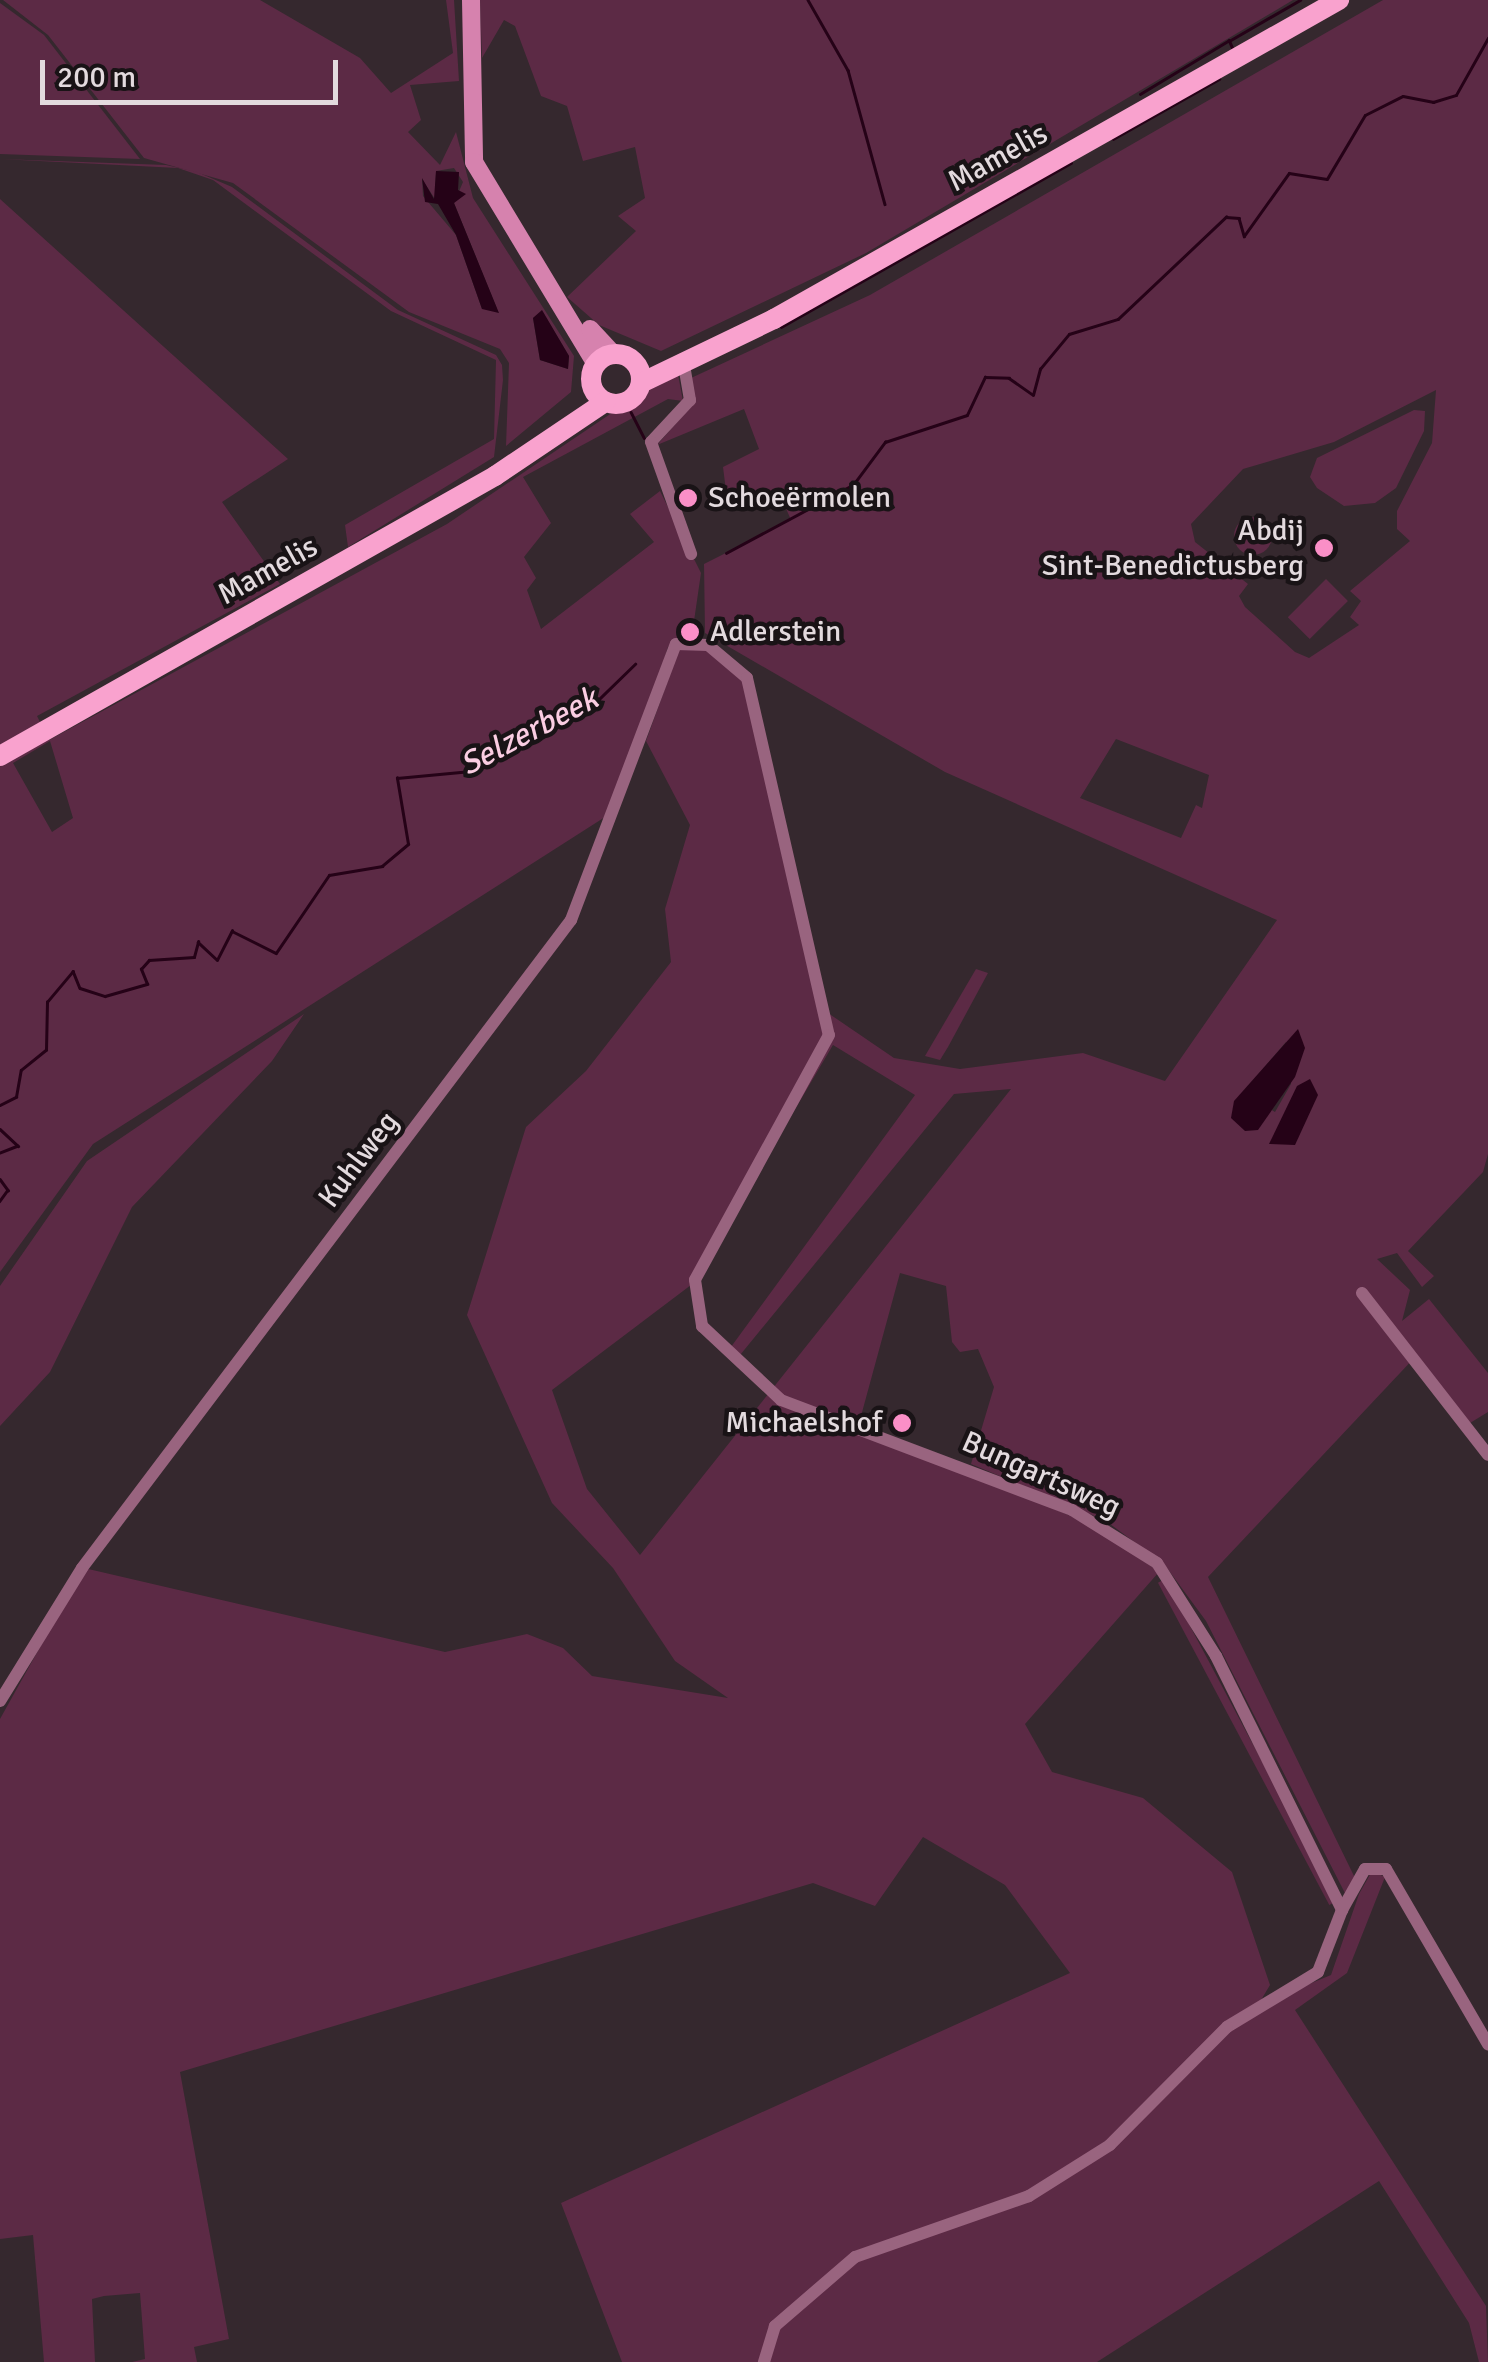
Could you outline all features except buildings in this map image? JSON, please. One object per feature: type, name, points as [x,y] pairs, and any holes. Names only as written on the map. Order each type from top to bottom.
[{"type":"main road","name":"Mamelis","points":[[0,756],[495,476],[560,429],[598,395],[626,402],[638,373],[774,319],[1339,0]]},
{"type":"main road","points":[[598,395],[604,359],[638,373]]},
{"type":"street","points":[[471,0],[474,162],[604,359]]},
{"type":"street","points":[[683,358],[690,400],[652,442],[690,554]]},
{"type":"street","name":"Kuhlweg","points":[[0,1701],[82,1568],[571,920],[676,644],[708,644]]},
{"type":"street","name":"Bungartsweg","points":[[708,644],[747,678],[829,1035],[696,1280],[702,1326],[781,1400],[1072,1510],[1157,1563],[1216,1656],[1342,1910]]},
{"type":"street","points":[[1362,1293],[1488,1455]]},
{"type":"street","points":[[764,2362],[775,2326],[856,2257],[1028,2196],[1110,2146],[1227,2026],[1318,1972],[1342,1910],[1366,1869],[1386,1870],[1488,2044]]},
{"type":"shaded area","points":[[3,0],[260,0],[360,58],[391,93],[453,53],[446,0],[454,0],[459,81],[410,85],[421,120],[408,132],[440,165],[456,132],[473,198],[574,356],[571,392],[506,446],[509,363],[500,349],[409,312],[233,183],[144,158],[48,35]],"holes":[[[454,168],[463,182],[454,203],[497,309],[482,309],[456,235],[423,196],[422,179],[435,199],[436,171]],[[542,311],[569,356],[568,369],[540,360],[533,318]]]},
{"type":"shaded area","points":[[480,0],[1293,0],[866,253],[661,351],[599,325],[567,297],[636,231],[618,216],[645,198],[635,147],[583,161],[567,106],[541,96],[515,26],[504,20],[482,58]]},
{"type":"shaded area","points":[[1383,0],[1488,0],[1488,1154],[1483,1172],[1408,1251],[1434,1276],[1422,1287],[1397,1253],[1377,1259],[1410,1290],[1402,1321],[1429,1299],[1488,1373],[1488,1412],[1470,1423],[1416,1356],[1208,1577],[1355,1878],[1348,1899],[1206,1621],[1164,1564],[1106,1521],[971,1464],[994,1387],[978,1349],[960,1352],[952,1342],[946,1286],[900,1273],[858,1427],[1102,1529],[1159,1572],[1025,1724],[1052,1772],[1143,1798],[1232,1872],[1270,1985],[1258,2005],[1331,1975],[1359,1894],[1372,1871],[1385,1877],[1347,1973],[1295,2010],[1486,2306],[1488,2362],[1479,2362],[1469,2323],[1379,2181],[1097,2362],[622,2362],[561,2203],[1070,1973],[1005,1885],[923,1837],[875,1906],[813,1883],[180,2072],[229,2339],[194,2347],[197,2362],[132,2362],[145,2359],[140,2293],[104,2296],[92,2299],[95,2362],[44,2362],[33,2235],[0,2239],[0,1719],[84,1568],[445,1652],[527,1634],[563,1648],[592,1676],[728,1698],[675,1661],[613,1568],[552,1503],[467,1315],[526,1127],[586,1071],[671,962],[665,909],[690,825],[646,741],[680,647],[705,649],[743,678],[828,1013],[894,1058],[960,1069],[1083,1053],[1165,1081],[1277,920],[945,772],[705,633],[704,564],[791,520],[778,490],[741,510],[742,492],[726,491],[723,467],[759,449],[744,409],[657,445],[694,403],[691,378],[870,295]],"holes":[[[1436,390],[1432,443],[1397,511],[1397,529],[1410,541],[1350,591],[1361,601],[1350,617],[1359,625],[1309,658],[1295,652],[1245,607],[1239,596],[1248,584],[1195,542],[1191,524],[1243,469],[1334,442]],[[1116,739],[1209,775],[1202,808],[1196,805],[1181,838],[1080,798]],[[1286,1042],[1291,1084],[1275,1112],[1243,1092]],[[833,1045],[915,1095],[728,1351],[736,1360],[954,1094],[1011,1089],[640,1555],[587,1489],[552,1390],[691,1285]]]},
{"type":"shaded area","points":[[0,3],[44,35],[140,159],[0,154]]},
{"type":"shaded area","points":[[0,159],[166,165],[197,172],[232,187],[398,310],[496,355],[502,365],[503,380],[494,457],[348,547],[345,525],[494,439],[496,360],[391,311],[213,180],[178,168]]},
{"type":"shaded area","points":[[436,171],[459,172],[458,190],[466,194],[454,203],[499,313],[482,309],[456,235],[438,204],[425,202],[422,178],[434,199]]},
{"type":"shaded area","points":[[0,199],[288,459],[222,502],[280,584],[37,716],[49,740],[447,524],[677,369],[683,401],[668,399],[523,477],[551,523],[524,557],[536,578],[527,590],[541,629],[654,542],[630,514],[660,491],[701,573],[694,621],[668,647],[616,810],[93,1144],[0,1272]],"holes":[[[50,741],[73,818],[52,832],[13,763]]]},
{"type":"shaded area","points":[[542,310],[569,356],[568,369],[540,360],[533,318]]},
{"type":"shaded area","points":[[1414,410],[1425,411],[1424,431],[1396,488],[1375,503],[1344,506],[1317,488],[1310,477],[1317,458]]},
{"type":"shaded area","points":[[1253,517],[1267,522],[1272,536],[1267,550],[1253,555],[1239,550],[1234,536],[1239,522]]},
{"type":"shaded area","points":[[1326,579],[1348,601],[1310,639],[1288,617]]},
{"type":"shaded area","points":[[976,969],[988,973],[948,1047],[940,1060],[925,1056]]},
{"type":"shaded area","points":[[304,1014],[272,1061],[132,1207],[50,1372],[0,1426],[0,1286],[87,1161]]},
{"type":"shaded area","points":[[1298,1029],[1305,1048],[1295,1077],[1258,1130],[1245,1131],[1231,1118],[1234,1101]]},
{"type":"shaded area","points":[[1310,1079],[1318,1095],[1295,1145],[1269,1144],[1297,1086]]},
{"type":"shaded area","points":[[1165,1579],[1336,1901],[1329,1905],[1158,1583]]},
{"type":"waterway","points":[[808,0],[848,70],[885,204]]},
{"type":"waterway","points":[[1232,48],[1229,41],[1300,0]]},
{"type":"waterway","name":"Selzerbeek","points":[[726,553],[853,485],[885,442],[967,415],[985,377],[1009,378],[1033,395],[1040,369],[1069,334],[1118,319],[1226,217],[1239,218],[1244,236],[1289,173],[1327,179],[1365,115],[1403,96],[1433,102],[1456,95],[1488,38]]},
{"type":"waterway","points":[[1140,94],[1228,41]]},
{"type":"waterway","points":[[1113,139],[1219,79]]},
{"type":"waterway","points":[[781,327],[1071,163]]},
{"type":"waterway","points":[[631,412],[644,438]]},
{"type":"waterway","name":"Selzerbeek","points":[[0,1105],[16,1097],[21,1070],[46,1050],[47,1002],[73,971],[80,988],[105,996],[147,984],[141,969],[149,960],[194,957],[198,942],[217,960],[232,931],[276,953],[329,875],[382,866],[408,844],[397,778],[471,771],[567,705],[595,703],[635,664]]},
{"type":"waterway","name":"Selzerbeek","points":[[0,1129],[18,1146],[0,1153]]},
{"type":"waterway","name":"Selzerbeek","points":[[0,1179],[8,1190],[0,1201]]},
{"type":"place","name":"Schoeërmolen","points":[[688,498]]},
{"type":"place","name":"Abdij Sint-Benedictusberg","points":[[1324,548]]},
{"type":"place","name":"Adlerstein","points":[[690,632]]},
{"type":"place","name":"Michaelshof","points":[[902,1423]]}]
